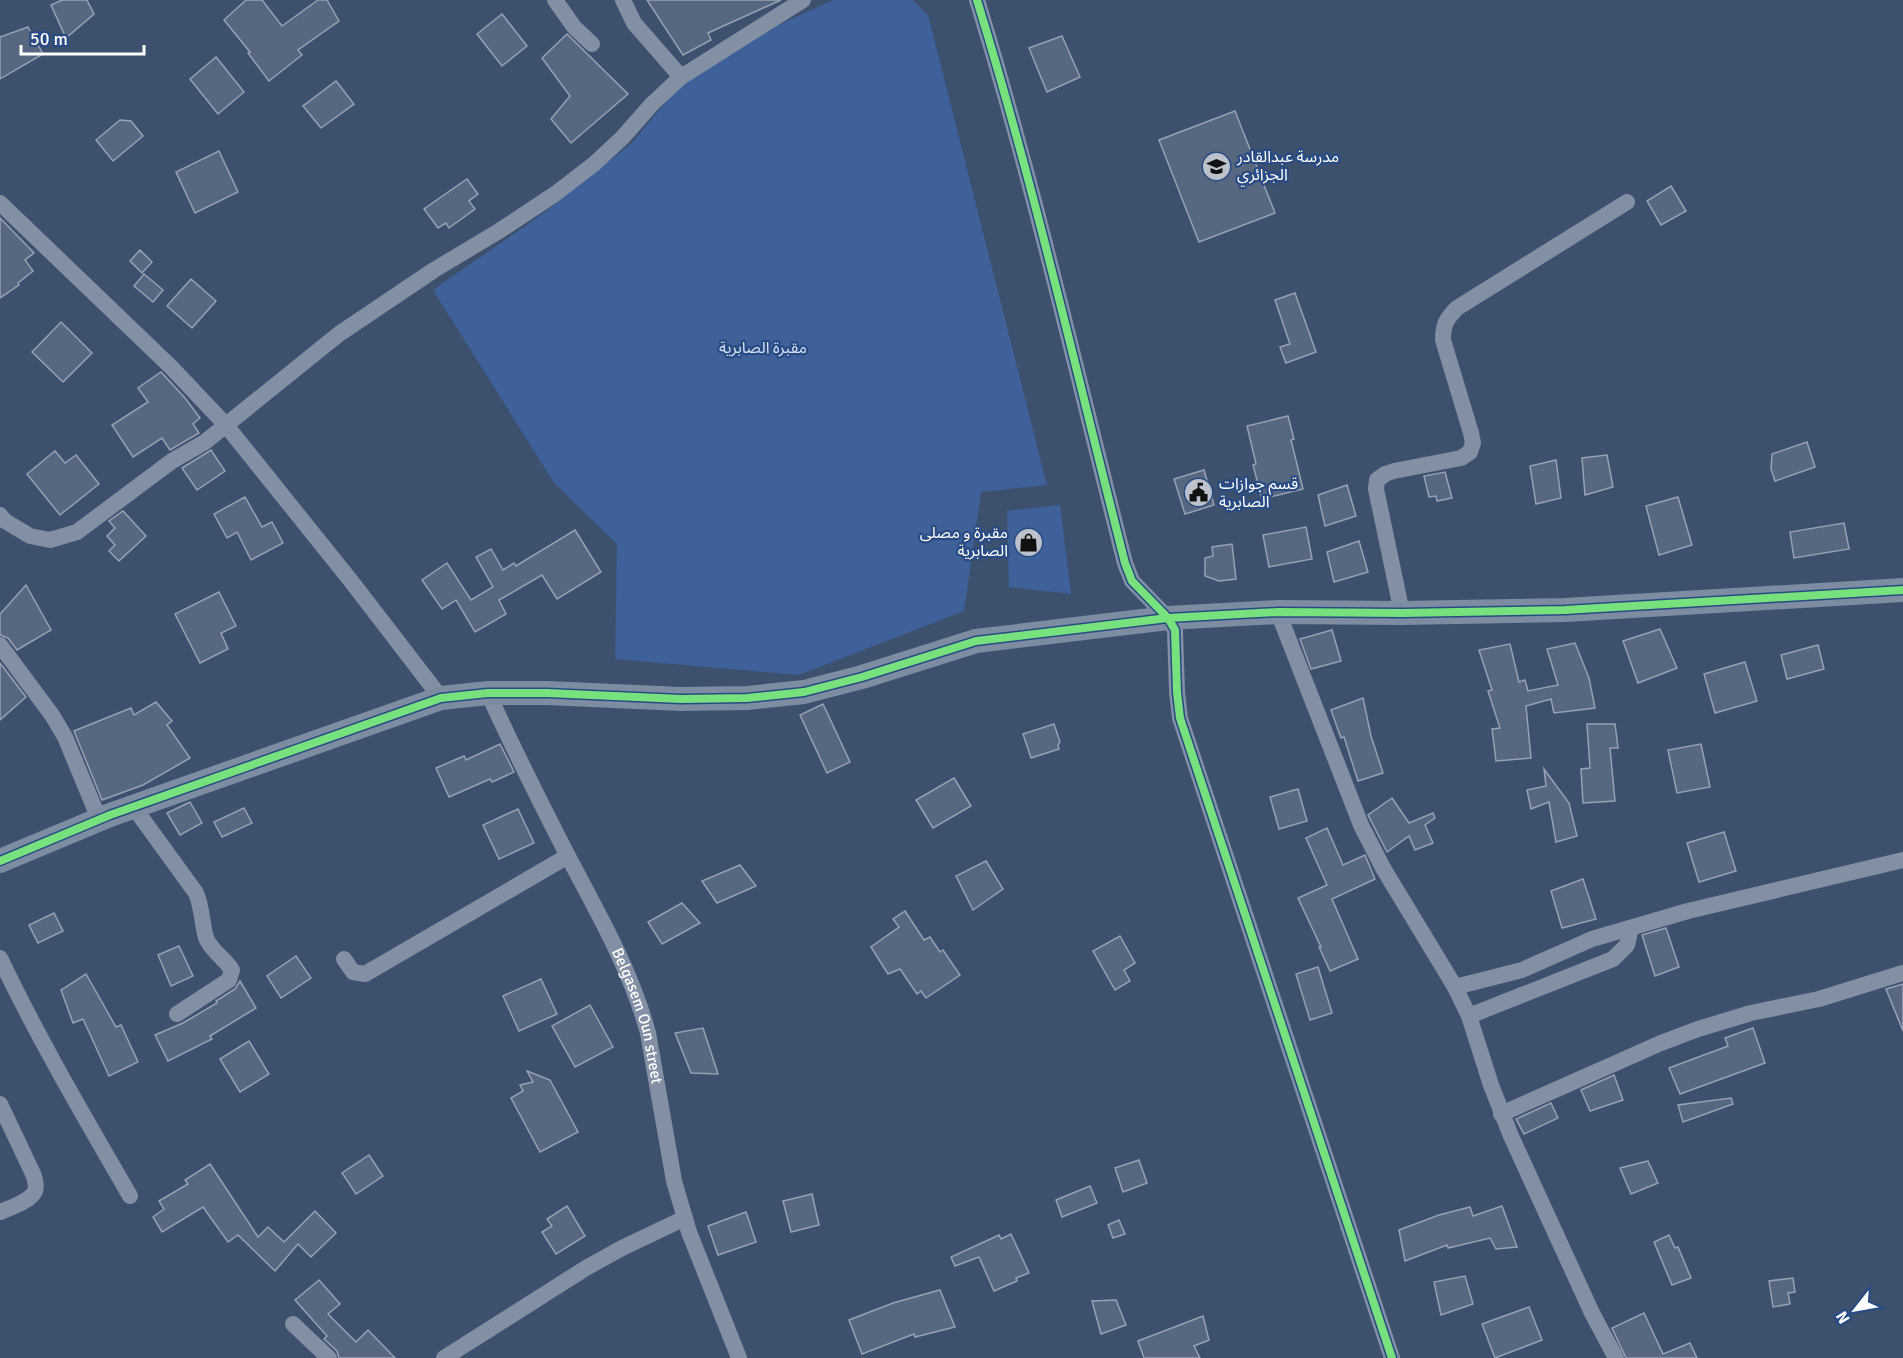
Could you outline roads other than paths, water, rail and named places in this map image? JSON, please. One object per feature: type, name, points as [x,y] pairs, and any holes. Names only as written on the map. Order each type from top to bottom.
[{"type":"street","points":[[555,0],[574,27],[592,44]]},
{"type":"street","points":[[623,0],[634,23],[681,77]]},
{"type":"street","points":[[0,515],[5,521],[30,536],[50,540],[76,532],[172,461],[205,442],[357,322],[434,270],[555,194],[594,164],[681,77],[803,0]]},
{"type":"street","points":[[977,0],[1030,187],[1125,562],[1132,581],[1168,618],[1175,630],[1180,718],[1389,1357]]},
{"type":"street","points":[[1402,613],[1376,489],[1377,480],[1394,471],[1461,458],[1470,452],[1473,443],[1443,340],[1443,327],[1457,308],[1626,202]]},
{"type":"street","points":[[0,203],[171,367],[225,424],[441,698]]},
{"type":"street","points":[[0,861],[134,806],[441,698],[488,693],[547,693],[681,699],[747,698],[804,692],[862,677],[976,641],[1168,618],[1278,612],[1402,613],[1565,610],[1903,590]]},
{"type":"street","points":[[1278,612],[1361,825],[1383,868],[1455,987],[1469,1017],[1502,1114],[1552,1229],[1616,1358]]},
{"type":"street","points":[[0,645],[65,737],[99,819]]},
{"type":"street","name":"Belgasem Oun street","points":[[488,693],[522,767],[603,924],[641,1009],[648,1033],[674,1181],[688,1232],[739,1358]]},
{"type":"street","points":[[134,806],[196,893],[201,903],[207,939],[232,970],[229,980],[177,1014]]},
{"type":"street","points":[[344,959],[353,972],[365,974],[568,856]]},
{"type":"street","points":[[1455,987],[1528,968],[1592,939],[1688,911],[1903,860]]},
{"type":"street","points":[[1469,1017],[1613,959],[1628,945],[1631,928]]},
{"type":"street","points":[[0,958],[71,1094],[130,1196]]},
{"type":"street","points":[[1502,1114],[1661,1043],[1698,1029],[1751,1013],[1818,999],[1903,973]]},
{"type":"street","points":[[0,1104],[34,1176],[36,1185],[35,1192],[30,1197],[0,1212]]},
{"type":"street","points":[[444,1358],[586,1268],[685,1218]]},
{"type":"street","points":[[293,1324],[329,1358]]},
{"type":"place","name":"مدرسة عبدالقادر الجزائري","points":[[1216,166]]},
{"type":"place","name":"قسم جوازات الصابرية","points":[[1198,493]]},
{"type":"place","name":"مقبرة و مصلى الصابرية","points":[[1029,542]]},
{"type":"park label","name":"مقبرة الصابرية","points":[[763,348]]}]
